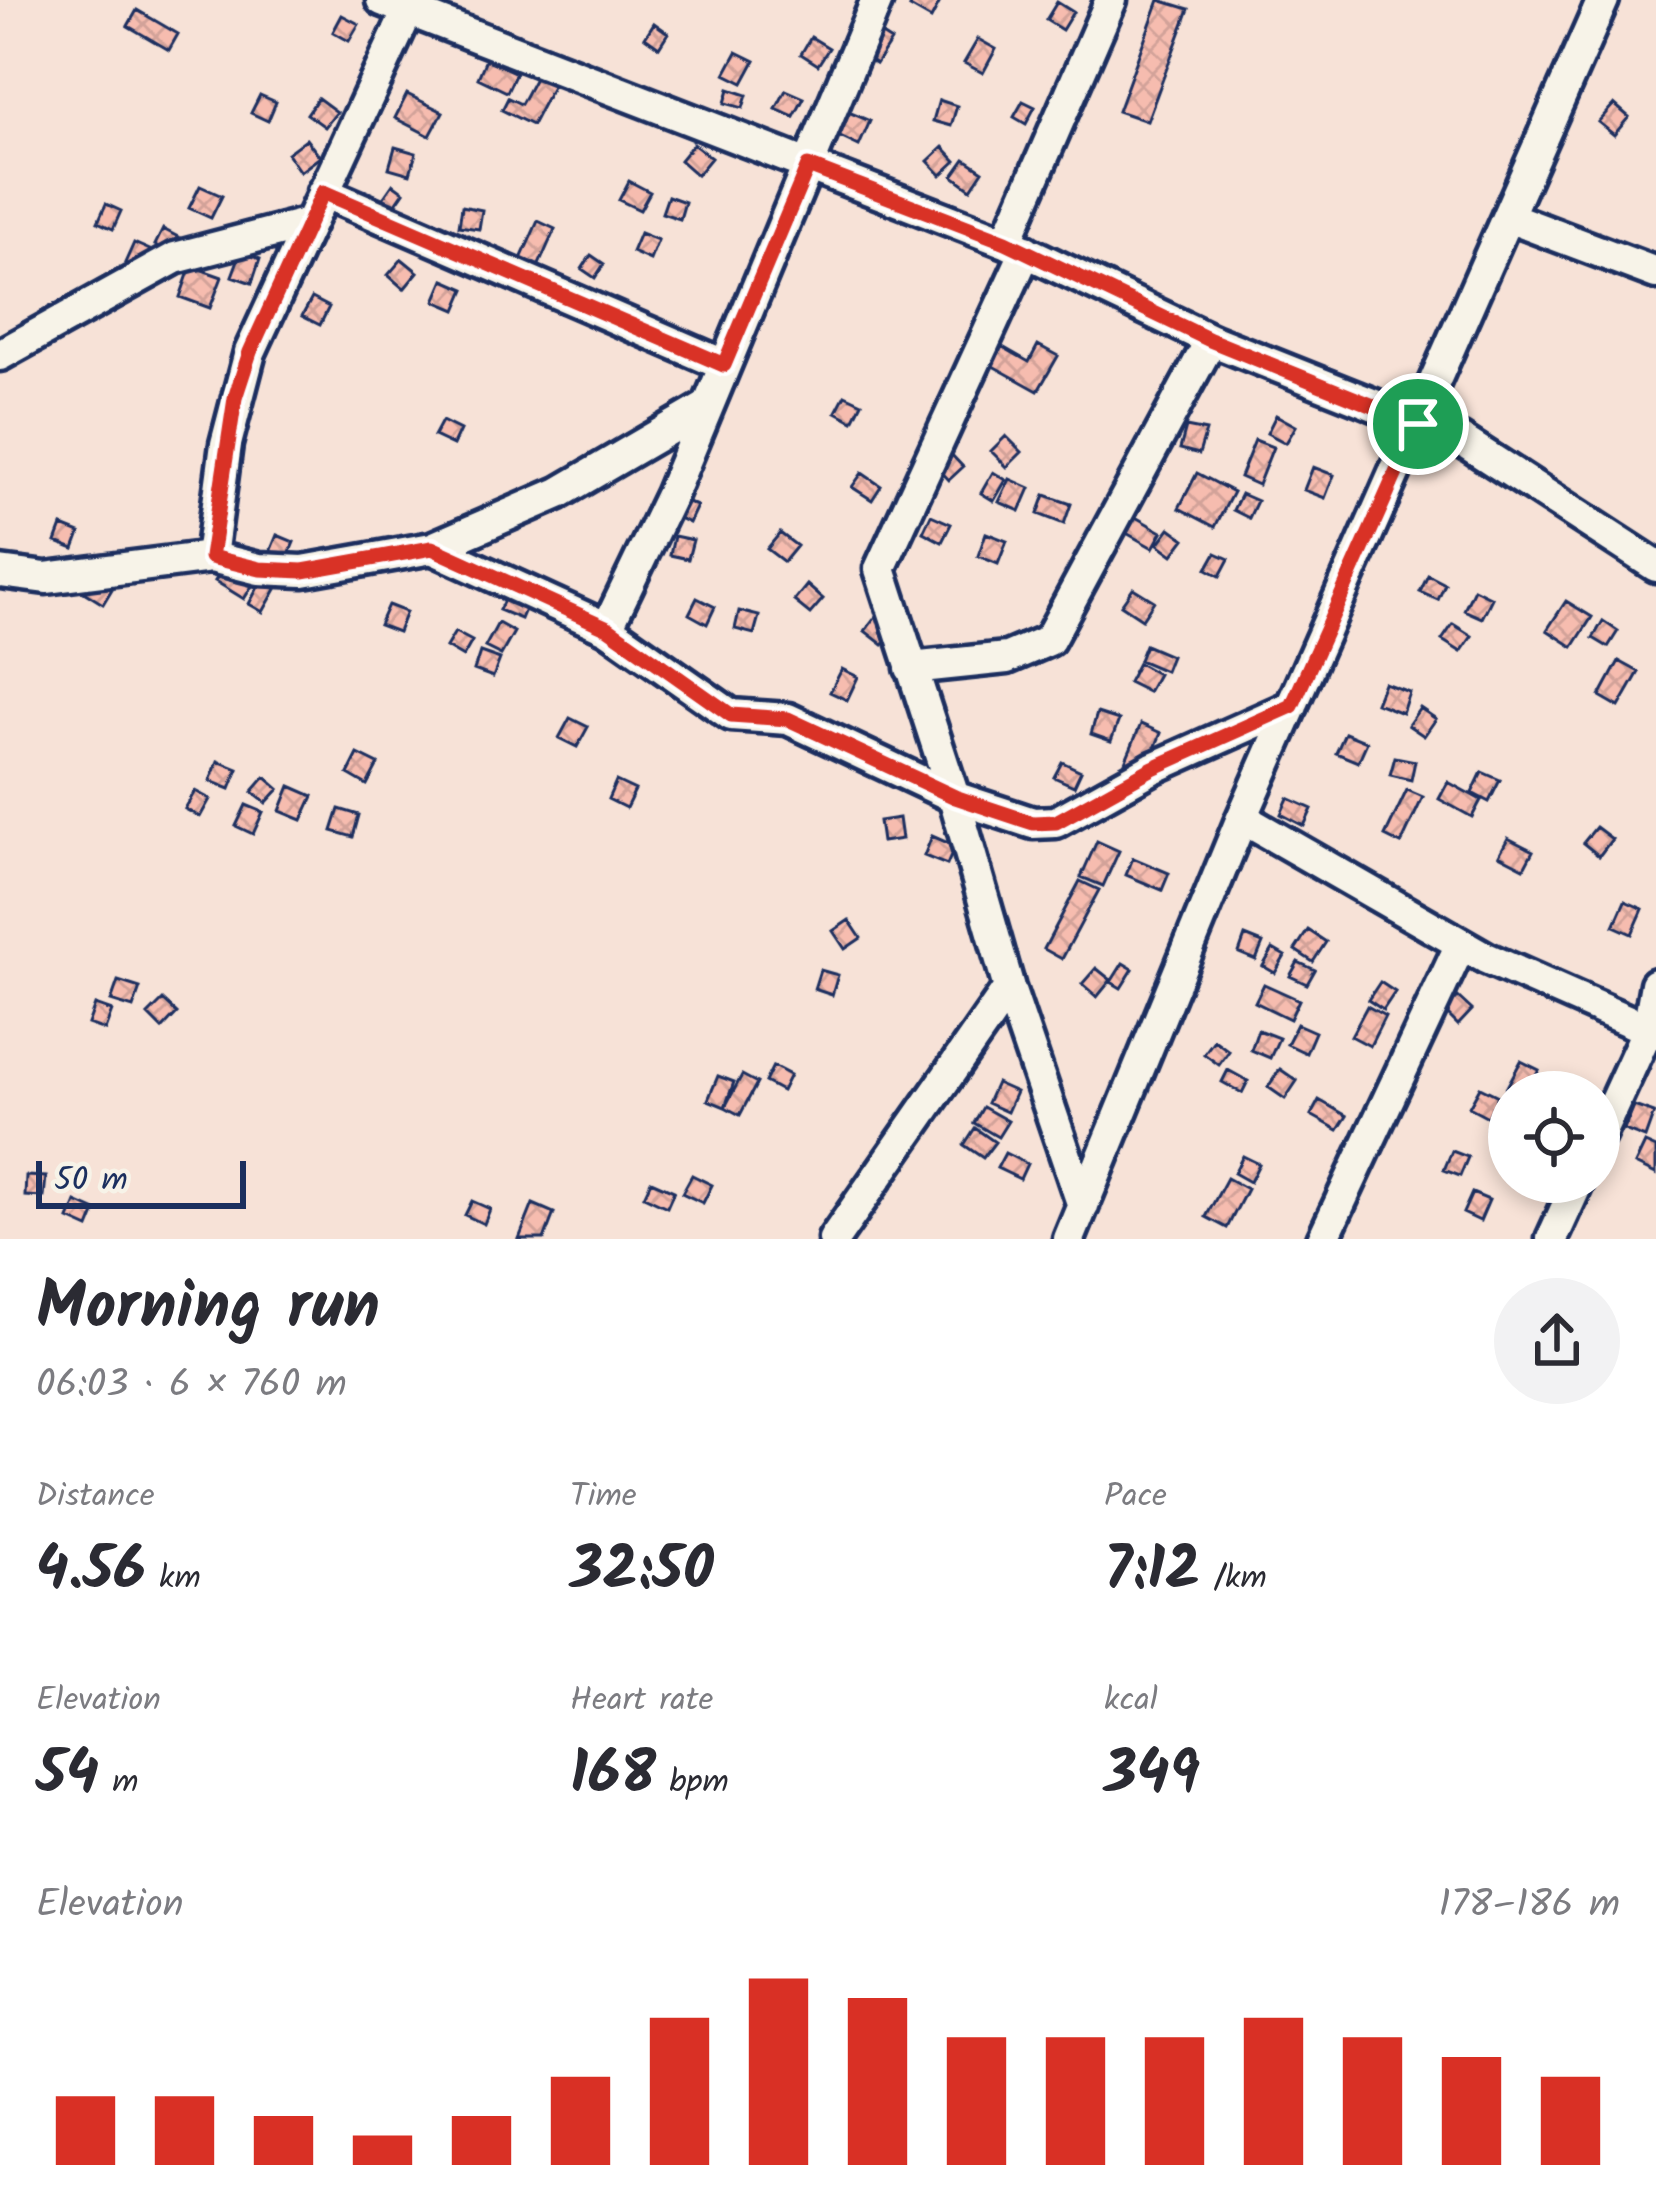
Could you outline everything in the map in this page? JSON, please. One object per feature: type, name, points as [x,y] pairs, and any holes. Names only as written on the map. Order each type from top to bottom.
[{"type":"street","points":[[608,628],[708,406],[877,0]]},
{"type":"street","points":[[1083,1206],[882,582],[882,555],[1016,247],[1111,0]]},
{"type":"street","points":[[1069,1239],[1243,818],[1603,0]]},
{"type":"street","points":[[211,557],[235,398],[250,352],[401,4],[1016,247],[1210,340],[1460,439],[1656,566]]},
{"type":"street","points":[[323,192],[724,365]]},
{"type":"street","points":[[1508,217],[1656,273]]},
{"type":"street","points":[[0,356],[175,258],[309,223]]},
{"type":"street","points":[[910,668],[1007,658],[1048,640],[1210,340]]},
{"type":"street","points":[[0,572],[83,575],[211,557],[260,569],[303,571],[432,548],[560,493],[708,406]]},
{"type":"street","points":[[432,548],[608,628],[731,715],[788,719],[955,797],[1033,823],[1056,822],[1153,768],[1292,706]]},
{"type":"street","points":[[1243,818],[1461,944],[1652,1031]]},
{"type":"street","points":[[1323,1239],[1461,944]]},
{"type":"street","points":[[1620,1094],[1652,1031],[1656,984]]},
{"type":"street","points":[[834,1239],[1009,988]]},
{"type":"street","points":[[1552,1239],[1568,1203]]},
{"type":"building","points":[[914,0],[941,0],[931,19],[910,7]]},
{"type":"building","points":[[1159,0],[1189,9],[1147,121],[1118,111]]},
{"type":"building","points":[[1057,2],[1073,12],[1062,30],[1046,20]]},
{"type":"building","points":[[137,10],[178,34],[169,50],[128,26]]},
{"type":"building","points":[[342,15],[359,24],[349,41],[333,32]]},
{"type":"building","points":[[654,23],[668,33],[659,47],[645,37]]},
{"type":"building","points":[[877,32],[891,41],[876,64],[862,54]]},
{"type":"building","points":[[811,37],[829,48],[818,65],[801,54]]},
{"type":"building","points":[[978,39],[996,49],[983,73],[964,63]]},
{"type":"building","points":[[737,52],[755,61],[743,83],[725,74]]},
{"type":"building","points":[[486,59],[516,73],[507,92],[478,78]]},
{"type":"building","points":[[536,76],[553,85],[532,125],[502,110],[508,98],[521,104]]},
{"type":"building","points":[[729,89],[747,95],[743,108],[725,103]]},
{"type":"building","points":[[786,90],[804,98],[794,117],[776,109]]},
{"type":"building","points":[[407,94],[443,112],[430,136],[395,118]]},
{"type":"building","points":[[260,95],[276,102],[268,121],[251,113]]},
{"type":"building","points":[[318,98],[337,112],[325,127],[307,114]]},
{"type":"building","points":[[939,100],[957,106],[951,126],[933,121]]},
{"type":"building","points":[[1023,101],[1035,107],[1026,124],[1014,117]]},
{"type":"building","points":[[1614,104],[1629,117],[1614,135],[1598,122]]},
{"type":"building","points":[[846,111],[870,121],[859,146],[836,135]]},
{"type":"building","points":[[306,139],[320,157],[300,172],[287,153]]},
{"type":"building","points":[[693,144],[711,158],[697,175],[680,160]]},
{"type":"building","points":[[395,147],[416,153],[410,174],[389,168]]},
{"type":"building","points":[[943,147],[956,161],[941,175],[928,161]]},
{"type":"building","points":[[965,159],[983,171],[971,189],[953,176]]},
{"type":"building","points":[[629,181],[650,192],[640,210],[619,200]]},
{"type":"building","points":[[393,184],[404,192],[393,208],[382,200]]},
{"type":"building","points":[[200,186],[222,196],[211,218],[189,208]]},
{"type":"building","points":[[668,196],[685,202],[680,219],[662,213]]},
{"type":"building","points":[[106,204],[121,211],[113,229],[98,222]]},
{"type":"building","points":[[462,206],[482,210],[479,229],[459,226]]},
{"type":"building","points":[[538,221],[555,229],[538,267],[521,259]]},
{"type":"building","points":[[163,229],[197,247],[189,263],[155,245]]},
{"type":"building","points":[[640,233],[658,240],[650,260],[632,252]]},
{"type":"building","points":[[134,243],[152,251],[143,271],[125,263]]},
{"type":"building","points":[[241,252],[260,259],[252,283],[232,276]]},
{"type":"building","points":[[591,255],[604,264],[595,278],[582,269]]},
{"type":"building","points":[[402,259],[418,272],[404,289],[388,275]]},
{"type":"building","points":[[191,266],[222,277],[210,308],[180,297]]},
{"type":"building","points":[[444,280],[465,289],[456,310],[435,301]]},
{"type":"building","points":[[312,298],[329,307],[320,325],[302,316]]},
{"type":"building","points":[[1038,345],[1058,356],[1038,391],[991,365],[1001,346],[1029,362]]},
{"type":"building","points":[[845,395],[862,403],[853,421],[836,412]]},
{"type":"building","points":[[1276,415],[1296,426],[1286,443],[1267,433]]},
{"type":"building","points":[[442,421],[460,430],[453,445],[434,436]]},
{"type":"building","points":[[1186,427],[1206,431],[1199,454],[1180,449]]},
{"type":"building","points":[[1006,436],[1022,452],[1007,467],[991,451]]},
{"type":"building","points":[[1255,440],[1273,447],[1258,485],[1240,477]]},
{"type":"building","points":[[949,452],[963,467],[949,480],[935,465]]},
{"type":"building","points":[[1313,467],[1334,475],[1325,498],[1304,490]]},
{"type":"building","points":[[993,472],[1006,480],[994,501],[981,493]]},
{"type":"building","points":[[862,473],[881,486],[872,500],[852,487]]},
{"type":"building","points":[[1197,473],[1233,492],[1215,527],[1179,508]]},
{"type":"building","points":[[1010,479],[1030,488],[1020,511],[999,502]]},
{"type":"building","points":[[1241,494],[1257,501],[1249,518],[1233,510]]},
{"type":"building","points":[[1045,495],[1071,504],[1064,524],[1038,514]]},
{"type":"building","points":[[683,500],[697,506],[689,523],[675,516]]},
{"type":"building","points":[[1130,514],[1162,532],[1153,548],[1121,530]]},
{"type":"building","points":[[931,515],[951,524],[942,542],[923,532]]},
{"type":"building","points":[[62,526],[80,533],[74,549],[56,542]]},
{"type":"building","points":[[1170,528],[1185,539],[1173,555],[1158,544]]},
{"type":"building","points":[[780,533],[797,546],[784,562],[767,549]]},
{"type":"building","points":[[986,533],[1007,541],[998,564],[978,556]]},
{"type":"building","points":[[277,535],[294,542],[287,559],[270,552]]},
{"type":"building","points":[[674,536],[693,540],[688,559],[670,555]]},
{"type":"building","points":[[1216,553],[1229,559],[1220,576],[1207,569]]},
{"type":"building","points":[[228,560],[257,578],[244,599],[215,581]]},
{"type":"building","points":[[94,571],[115,584],[103,604],[82,591]]},
{"type":"building","points":[[265,574],[280,582],[263,612],[249,604]]},
{"type":"building","points":[[1428,575],[1445,584],[1438,600],[1420,592]]},
{"type":"building","points":[[807,585],[823,599],[810,614],[794,601]]},
{"type":"building","points":[[1133,588],[1154,601],[1142,619],[1121,605]]},
{"type":"building","points":[[1474,589],[1492,598],[1482,618],[1464,610]]},
{"type":"building","points":[[509,590],[529,600],[521,619],[499,610]]},
{"type":"building","points":[[697,598],[715,607],[707,624],[689,614]]},
{"type":"building","points":[[1566,601],[1592,617],[1573,647],[1547,630]]},
{"type":"building","points":[[388,605],[406,612],[398,632],[379,625]]},
{"type":"building","points":[[739,611],[759,616],[754,634],[735,629]]},
{"type":"building","points":[[878,614],[897,627],[883,645],[865,631]]},
{"type":"building","points":[[1603,621],[1618,631],[1608,647],[1593,638]]},
{"type":"building","points":[[498,623],[514,632],[501,655],[485,647]]},
{"type":"building","points":[[1453,624],[1472,636],[1461,652],[1442,640]]},
{"type":"building","points":[[455,632],[472,641],[463,657],[446,647]]},
{"type":"building","points":[[1145,645],[1171,656],[1165,671],[1139,660]]},
{"type":"building","points":[[480,652],[500,659],[493,677],[474,670]]},
{"type":"building","points":[[1619,661],[1639,672],[1619,707],[1600,696]]},
{"type":"building","points":[[1138,663],[1158,674],[1148,692],[1128,682]]},
{"type":"building","points":[[842,669],[858,677],[847,700],[830,692]]},
{"type":"building","points":[[1384,683],[1409,692],[1402,713],[1376,703]]},
{"type":"building","points":[[1420,708],[1436,719],[1424,736],[1408,725]]},
{"type":"building","points":[[1097,713],[1119,720],[1111,741],[1091,734]]},
{"type":"building","points":[[570,718],[588,727],[577,747],[559,738]]},
{"type":"building","points":[[1141,724],[1161,733],[1146,771],[1125,762]]},
{"type":"building","points":[[1345,733],[1367,742],[1358,762],[1336,753]]},
{"type":"building","points":[[358,754],[378,764],[367,785],[348,774]]},
{"type":"building","points":[[1395,757],[1415,761],[1411,780],[1390,775]]},
{"type":"building","points":[[218,761],[238,769],[230,789],[210,781]]},
{"type":"building","points":[[1062,762],[1081,771],[1074,786],[1054,777]]},
{"type":"building","points":[[1482,772],[1500,780],[1489,802],[1472,793]]},
{"type":"building","points":[[265,777],[279,789],[266,803],[252,792]]},
{"type":"building","points":[[616,781],[635,790],[626,808],[608,799]]},
{"type":"building","points":[[1448,782],[1481,800],[1472,817],[1439,799]]},
{"type":"building","points":[[290,786],[313,796],[302,820],[280,811]]},
{"type":"building","points":[[1407,790],[1423,797],[1401,844],[1385,836]]},
{"type":"building","points":[[195,791],[210,799],[200,817],[185,809]]},
{"type":"building","points":[[1288,798],[1312,809],[1304,826],[1281,814]]},
{"type":"building","points":[[246,805],[263,812],[253,834],[236,826]]},
{"type":"building","points":[[339,809],[359,815],[353,837],[332,831]]},
{"type":"building","points":[[899,818],[902,839],[882,842],[879,821]]},
{"type":"building","points":[[1596,827],[1612,839],[1599,856],[1583,843]]},
{"type":"building","points":[[932,836],[955,846],[947,865],[924,856]]},
{"type":"building","points":[[1508,838],[1533,851],[1524,868],[1499,855]]},
{"type":"building","points":[[1097,841],[1119,851],[1103,886],[1081,877]]},
{"type":"building","points":[[1133,858],[1169,873],[1162,890],[1126,875]]},
{"type":"building","points":[[1080,881],[1099,890],[1062,959],[1044,949]]},
{"type":"building","points":[[1625,901],[1643,909],[1632,934],[1614,926]]},
{"type":"building","points":[[849,920],[861,938],[845,949],[833,931]]},
{"type":"building","points":[[1308,930],[1326,942],[1313,962],[1295,950]]},
{"type":"building","points":[[1245,936],[1263,943],[1256,960],[1239,953]]},
{"type":"building","points":[[1273,949],[1285,956],[1275,973],[1263,966]]},
{"type":"building","points":[[1298,962],[1315,970],[1307,984],[1290,976]]},
{"type":"building","points":[[1123,963],[1133,969],[1121,988],[1111,982]]},
{"type":"building","points":[[1096,968],[1111,980],[1097,997],[1082,984]]},
{"type":"building","points":[[820,970],[838,975],[832,995],[814,989]]},
{"type":"building","points":[[118,981],[140,988],[133,1008],[111,1001]]},
{"type":"building","points":[[1380,982],[1395,992],[1383,1010],[1368,1000]]},
{"type":"building","points":[[1264,984],[1299,1000],[1290,1019],[1255,1002]]},
{"type":"building","points":[[1458,997],[1472,1010],[1458,1025],[1444,1011]]},
{"type":"building","points":[[163,1000],[177,1013],[162,1029],[148,1015]]},
{"type":"building","points":[[95,1005],[112,1011],[105,1030],[88,1024]]},
{"type":"building","points":[[1367,1006],[1385,1016],[1370,1046],[1351,1036]]},
{"type":"building","points":[[1297,1024],[1315,1032],[1306,1053],[1287,1044]]},
{"type":"building","points":[[1258,1030],[1279,1038],[1270,1058],[1251,1050]]},
{"type":"building","points":[[1214,1040],[1229,1051],[1219,1065],[1204,1054]]},
{"type":"building","points":[[1521,1061],[1539,1070],[1538,1071],[1516,1071]]},
{"type":"building","points":[[773,1066],[790,1075],[782,1091],[765,1082]]},
{"type":"building","points":[[1280,1069],[1297,1081],[1285,1099],[1268,1087]]},
{"type":"building","points":[[1228,1070],[1248,1081],[1242,1093],[1222,1082]]},
{"type":"building","points":[[742,1075],[757,1083],[740,1115],[725,1107]]},
{"type":"building","points":[[718,1076],[734,1082],[725,1107],[708,1100]]},
{"type":"building","points":[[996,1083],[1016,1092],[1007,1112],[987,1103]]},
{"type":"building","points":[[1480,1087],[1488,1091],[1488,1117],[1469,1107]]},
{"type":"building","points":[[1319,1100],[1347,1116],[1338,1130],[1311,1115]]},
{"type":"building","points":[[1634,1106],[1654,1113],[1645,1138],[1624,1130]]},
{"type":"building","points":[[983,1107],[1008,1121],[998,1137],[974,1123]]},
{"type":"building","points":[[975,1128],[995,1142],[983,1158],[964,1145]]},
{"type":"building","points":[[1645,1143],[1656,1148],[1656,1174],[1635,1164]]},
{"type":"building","points":[[1452,1151],[1468,1157],[1460,1176],[1444,1170]]},
{"type":"building","points":[[1005,1153],[1027,1164],[1020,1179],[997,1168]]},
{"type":"building","points":[[1243,1156],[1259,1164],[1250,1182],[1234,1173]]},
{"type":"building","points":[[692,1175],[712,1185],[703,1203],[682,1193]]},
{"type":"building","points":[[26,1176],[46,1177],[44,1197],[25,1196]]},
{"type":"building","points":[[1227,1178],[1247,1189],[1227,1228],[1206,1217]]},
{"type":"building","points":[[651,1181],[674,1191],[667,1207],[644,1196]]},
{"type":"building","points":[[1472,1193],[1488,1200],[1480,1221],[1463,1213]]},
{"type":"building","points":[[472,1201],[490,1209],[484,1224],[465,1215]]},
{"type":"building","points":[[76,1202],[96,1211],[89,1228],[69,1219]]},
{"type":"building","points":[[533,1204],[554,1213],[544,1239],[519,1239]]},
{"type":"route","points":[[808,166],[1006,242],[1210,340],[1418,424],[1292,706],[1153,768],[1045,824],[955,797],[788,719],[763,721],[731,715],[608,628],[432,548],[303,571],[260,569],[211,557],[235,398],[278,286],[323,192],[724,365],[808,166]]}]
